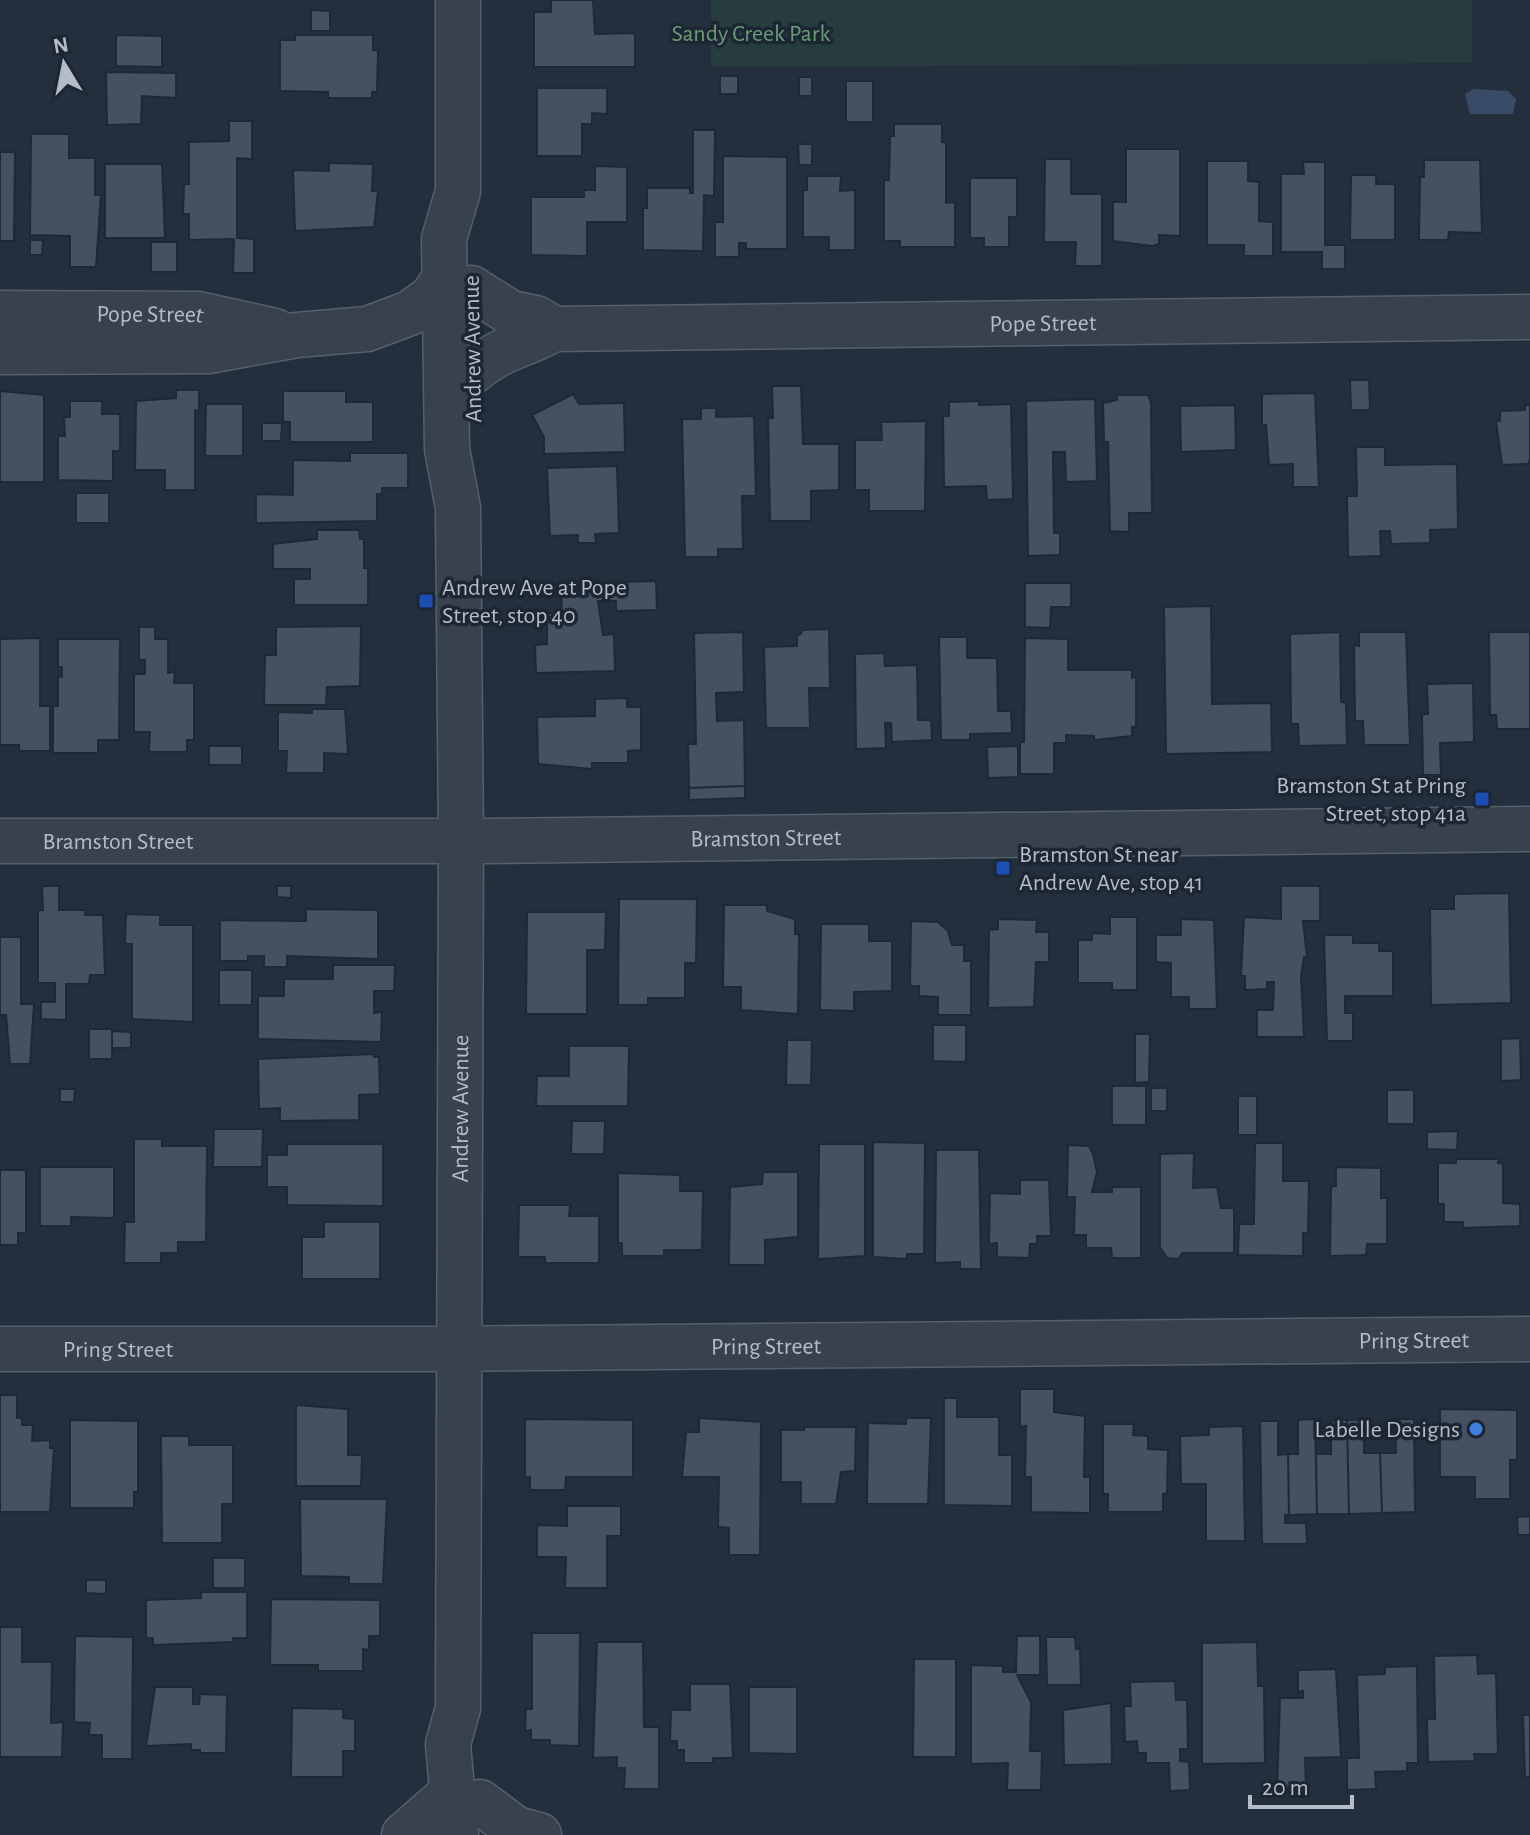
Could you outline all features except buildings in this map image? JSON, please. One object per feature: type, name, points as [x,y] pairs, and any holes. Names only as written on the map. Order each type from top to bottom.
[{"type":"street","name":"Andrew Avenue","points":[[458,0],[458,191],[471,236],[458,283],[459,373],[473,449],[458,508],[462,1348],[458,1708],[448,1744],[468,1816]]},
{"type":"street","name":"Pope Street","points":[[0,352],[208,351],[297,335],[367,329],[410,313],[458,283],[511,313],[536,318],[554,329]]},
{"type":"street","name":"Pope Street","points":[[0,313],[198,314],[297,335]]},
{"type":"street","name":"Pope Street","points":[[367,329],[407,345],[459,373],[509,346],[536,339],[554,329],[1530,317]]},
{"type":"street","name":"Bramston Street","points":[[0,841],[461,841],[1530,829]]},
{"type":"street","name":"Pring Street","points":[[0,1349],[1530,1339]]},
{"type":"street","points":[[404,1835],[468,1816],[539,1835]]},
{"type":"green space","name":"Sandy Creek Park","points":[[711,0],[1472,0],[1472,63],[711,67]]},
{"type":"water","points":[[1474,89],[1508,91],[1516,99],[1513,114],[1470,114],[1465,94]]},
{"type":"place","name":"Andrew Ave at Pope Street, stop 40","points":[[426,601]]},
{"type":"place","name":"Bramston St at Pring Street, stop 41a","points":[[1482,799]]},
{"type":"place","name":"Bramston St near Andrew Ave, stop 41","points":[[1003,868]]},
{"type":"place","name":"Labelle Designs","points":[[1476,1429]]}]
